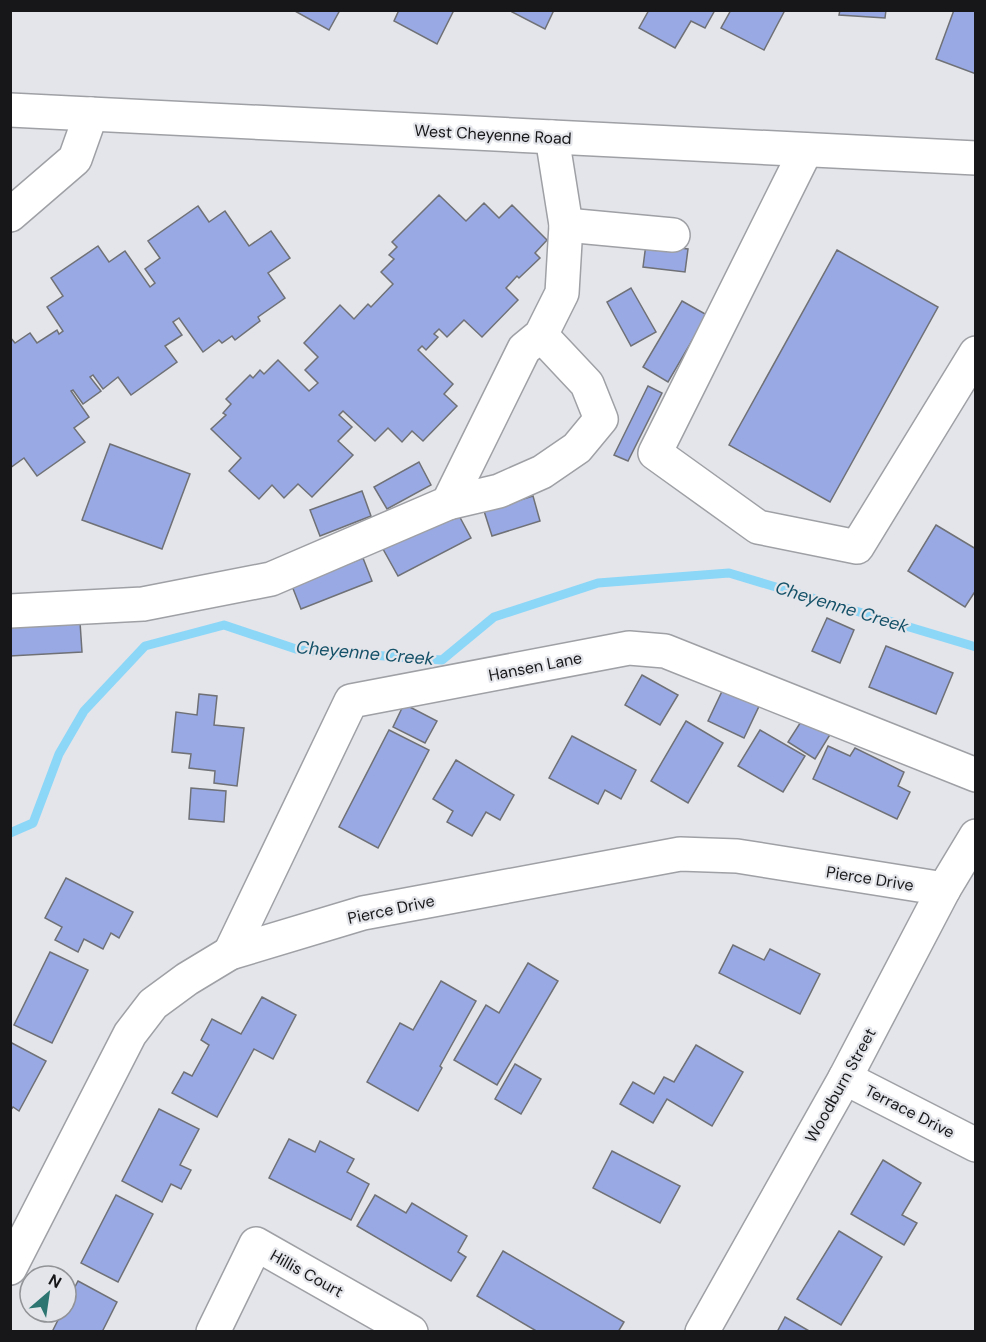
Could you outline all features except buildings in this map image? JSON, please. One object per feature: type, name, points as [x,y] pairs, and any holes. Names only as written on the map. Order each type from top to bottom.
[{"type":"street","name":"West Cheyenne Road","points":[[10,110],[975,158]]},
{"type":"street","points":[[10,215],[75,159],[91,114]]},
{"type":"street","points":[[448,503],[524,349],[541,335],[562,293],[566,225],[552,137]]},
{"type":"street","points":[[806,150],[655,453],[758,527],[857,547],[975,352]]},
{"type":"street","points":[[566,225],[674,235]]},
{"type":"street","points":[[10,611],[143,604],[271,579],[448,503],[499,491],[542,472],[577,447],[601,419],[587,384],[541,335]]},
{"type":"street","name":"Hansen Lane","points":[[230,953],[351,701],[629,648],[665,651],[975,775]]},
{"type":"street","name":"Woodburn Street","points":[[702,1332],[845,1078],[944,889],[975,836]]},
{"type":"street","name":"Pierce Drive","points":[[10,1268],[130,1034],[153,1004],[187,979],[230,953],[363,913],[680,854],[737,856],[944,889]]},
{"type":"street","name":"Terrace Drive","points":[[845,1078],[975,1145]]},
{"type":"street","name":"Hillis Court","points":[[213,1332],[256,1244],[411,1332]]},
{"type":"waterway","name":"Cheyenne Creek","points":[[10,833],[33,823],[59,754],[84,711],[145,646],[224,625],[299,650],[442,660],[494,617],[598,583],[729,573],[976,647]]}]
